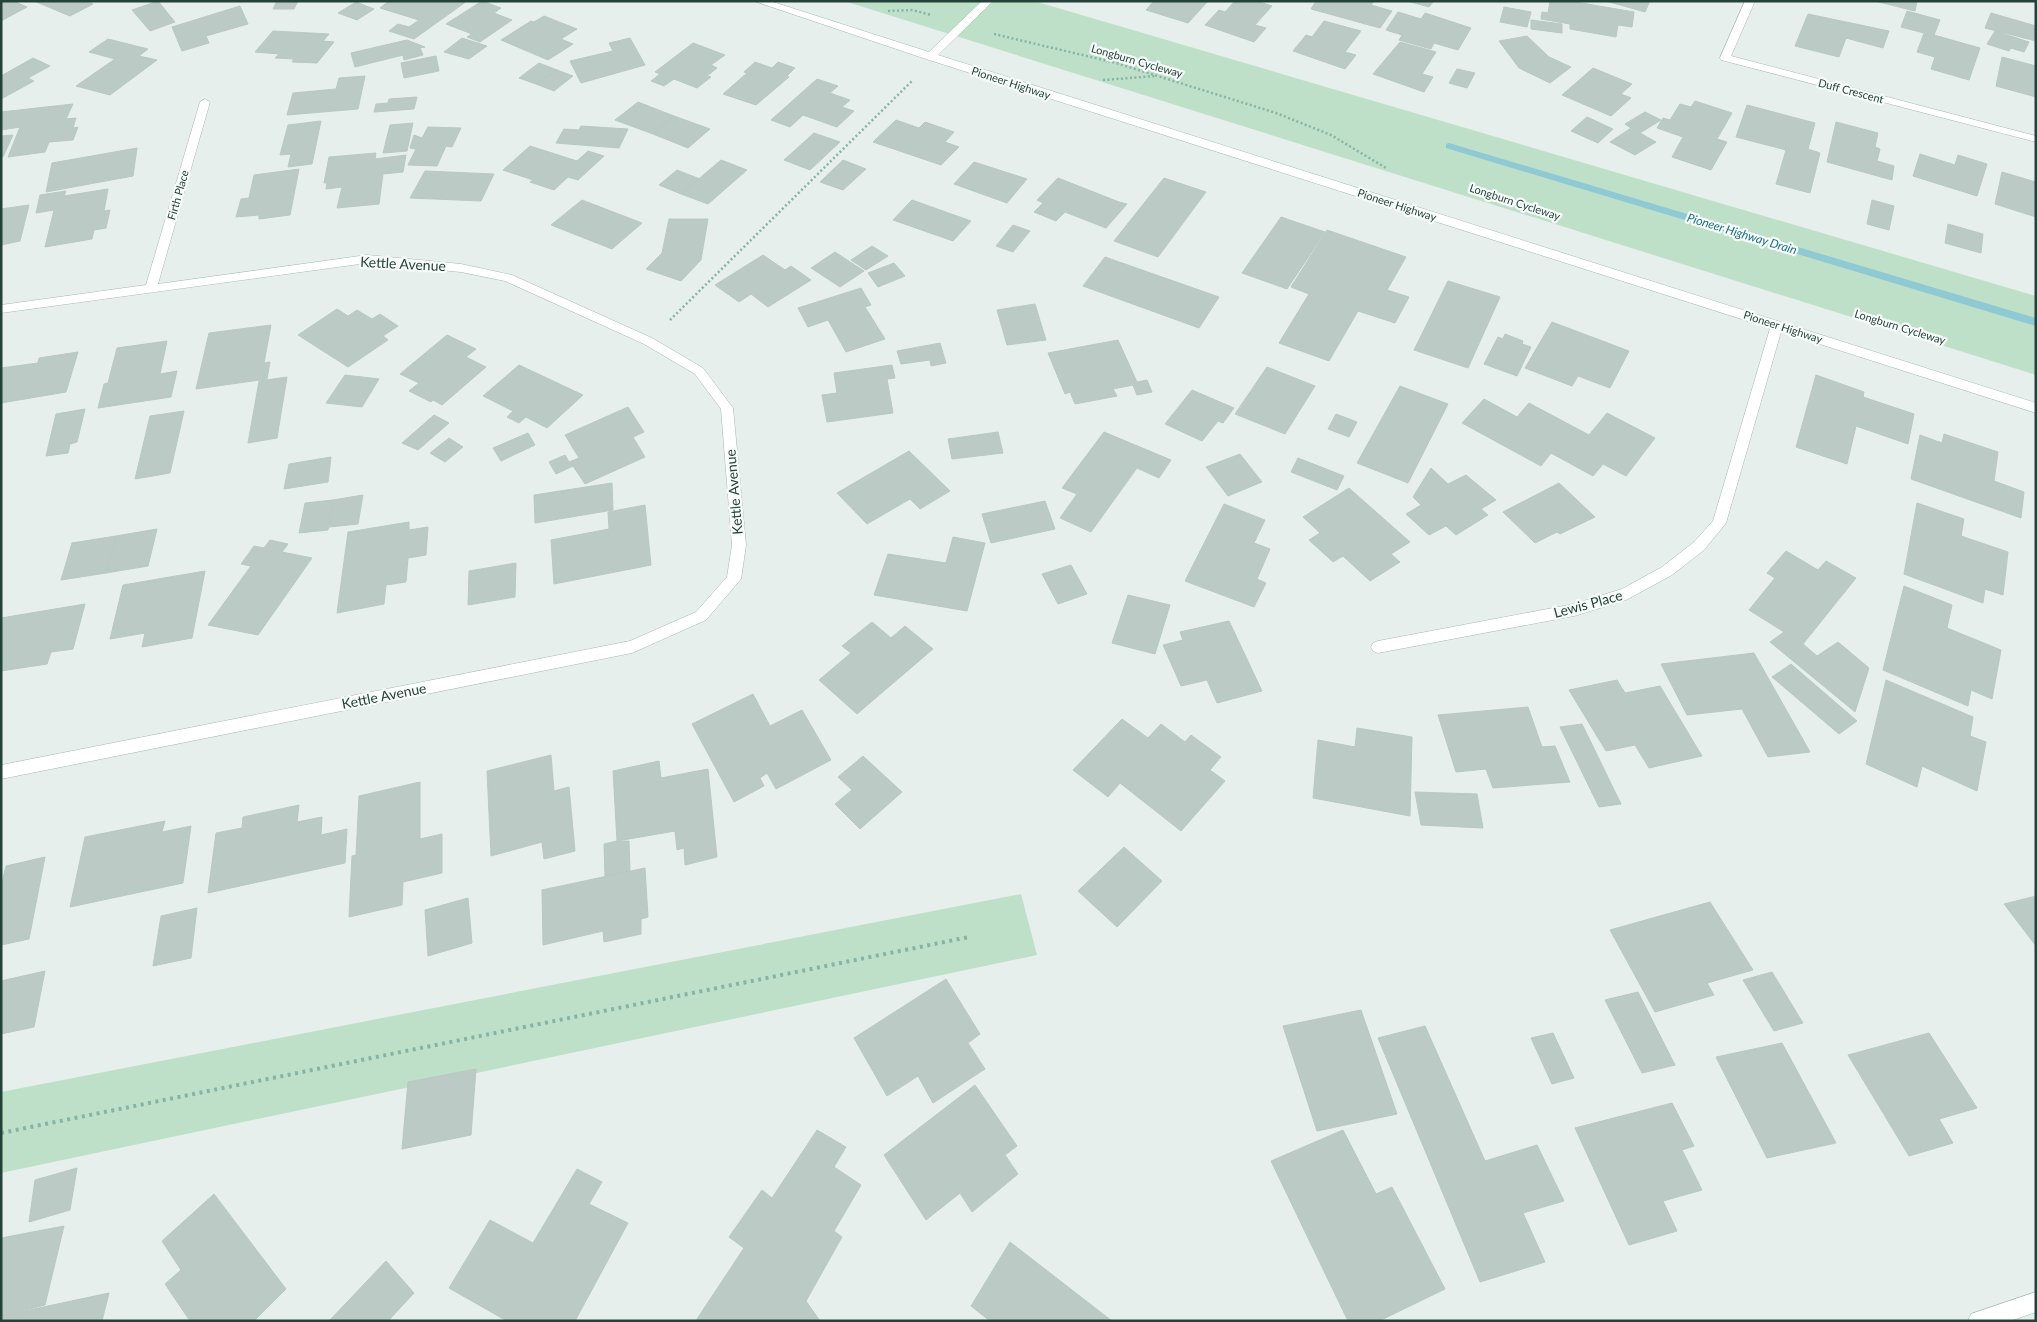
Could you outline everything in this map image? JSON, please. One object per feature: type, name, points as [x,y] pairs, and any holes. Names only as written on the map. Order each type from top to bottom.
[{"type":"street","name":"Pioneer Highway","points":[[759,1],[2036,408]]},
{"type":"street","points":[[930,57],[988,1]]},
{"type":"street","name":"Duff Crescent","points":[[1750,1],[1725,58],[2036,139]]},
{"type":"street","name":"Firth Place","points":[[151,287],[205,102]]},
{"type":"street","name":"Kettle Avenue","points":[[1,309],[367,259],[461,268],[508,278],[648,341],[699,371],[727,408],[739,545],[734,579],[701,616],[632,646],[1,772]]},
{"type":"street","name":"Lewis Place","points":[[1378,647],[1574,610],[1626,594],[1667,571],[1699,546],[1719,523],[1777,325]]},
{"type":"street","points":[[1978,1321],[2036,1302]]},
{"type":"path","name":"Longburn Cycleway","points":[[994,34],[1116,63],[1276,113],[1331,135],[1375,163],[1393,171]]},
{"type":"path","points":[[648,341],[916,78],[930,57]]},
{"type":"path","points":[[1,1133],[969,937]]},
{"type":"green space","points":[[844,1],[1034,1],[2036,296],[2036,375]]},
{"type":"green space","points":[[1021,894],[1037,955],[1,1173],[1,1092]]},
{"type":"building","points":[[1,1],[13,1],[27,7],[1,21]]},
{"type":"building","points":[[34,1],[86,1],[93,4],[70,16]]},
{"type":"building","points":[[158,1],[175,22],[150,31],[132,10]]},
{"type":"building","points":[[277,1],[298,1],[294,9],[273,9]]},
{"type":"building","points":[[389,1],[467,1],[414,39],[389,31],[398,24],[409,27],[419,20],[380,8]]},
{"type":"building","points":[[482,1],[501,8],[494,13],[512,20],[480,42],[467,37],[472,34],[446,24]]},
{"type":"building","points":[[1154,1],[1208,1],[1188,23],[1146,10]]},
{"type":"building","points":[[1235,1],[1257,1],[1272,6],[1255,25],[1266,28],[1254,42],[1205,25],[1219,10],[1225,12]]},
{"type":"building","points":[[1316,1],[1374,1],[1371,5],[1392,11],[1380,28],[1311,9]]},
{"type":"building","points":[[1407,1],[1431,1],[1433,2],[1429,7]]},
{"type":"building","points":[[1550,1],[1570,1],[1634,12],[1632,27],[1618,25],[1616,37],[1570,29],[1570,24],[1541,19],[1542,12],[1548,13]]},
{"type":"building","points":[[1606,1],[1650,1],[1645,12]]},
{"type":"building","points":[[1875,1],[1917,1],[1915,11]]},
{"type":"building","points":[[356,2],[374,9],[357,20],[338,13]]},
{"type":"building","points":[[240,6],[248,24],[206,36],[209,43],[182,51],[172,27]]},
{"type":"building","points":[[1504,7],[1531,12],[1527,27],[1500,22]]},
{"type":"building","points":[[1907,11],[1940,20],[1934,35],[1980,48],[1969,80],[1931,69],[1935,57],[1917,52],[1924,33],[1901,27]]},
{"type":"building","points":[[1398,12],[1421,19],[1425,13],[1471,28],[1458,50],[1434,43],[1431,49],[1399,40],[1402,35],[1386,30]]},
{"type":"building","points":[[1991,13],[2036,26],[2036,41],[1985,28]]},
{"type":"building","points":[[1808,14],[1889,31],[1883,48],[1846,38],[1839,57],[1795,46]]},
{"type":"building","points":[[544,16],[577,29],[561,39],[573,44],[548,60],[501,40],[531,21],[534,22]]},
{"type":"building","points":[[1531,20],[1562,24],[1562,33],[1531,29]]},
{"type":"building","points":[[1324,21],[1361,31],[1345,52],[1356,55],[1345,69],[1293,51],[1306,35],[1312,37]]},
{"type":"building","points":[[273,31],[329,34],[323,41],[334,42],[317,63],[292,62],[294,59],[275,58],[279,54],[255,52]]},
{"type":"building","points":[[1995,31],[2029,42],[2024,52],[2011,48],[2009,51],[1987,44]]},
{"type":"building","points":[[1527,36],[1549,57],[1571,67],[1550,83],[1519,68],[1499,41]]},
{"type":"building","points":[[462,38],[487,46],[469,59],[444,52]]},
{"type":"building","points":[[630,38],[645,65],[581,83],[570,61],[613,51],[609,43]]},
{"type":"building","points":[[108,39],[148,49],[139,56],[157,60],[110,95],[76,86],[115,59],[89,52]]},
{"type":"building","points":[[407,40],[425,47],[420,48],[423,55],[404,60],[403,55],[355,67],[351,53]]},
{"type":"building","points":[[1400,42],[1436,52],[1422,74],[1433,77],[1424,92],[1373,74]]},
{"type":"building","points":[[693,43],[725,55],[711,65],[717,68],[707,76],[711,77],[697,88],[674,79],[664,86],[651,81],[660,74],[655,72]]},
{"type":"building","points":[[436,56],[439,71],[404,78],[401,63]]},
{"type":"building","points":[[2002,57],[2036,66],[2036,97],[1996,86]]},
{"type":"building","points":[[33,58],[50,66],[28,78],[34,81],[1,99],[1,76]]},
{"type":"building","points":[[755,62],[772,68],[778,62],[795,68],[787,76],[789,77],[756,105],[723,94],[747,73],[744,72]]},
{"type":"building","points":[[539,63],[557,70],[536,84],[519,78]]},
{"type":"building","points":[[1593,68],[1632,84],[1621,94],[1631,98],[1611,116],[1562,95]]},
{"type":"building","points":[[1457,69],[1475,73],[1467,88],[1449,83]]},
{"type":"building","points":[[557,70],[573,76],[554,91],[536,84]]},
{"type":"building","points":[[365,76],[358,109],[287,115],[293,93],[336,89],[339,78]]},
{"type":"building","points":[[817,79],[838,86],[830,93],[850,100],[842,107],[854,111],[837,127],[803,115],[790,127],[771,120]]},
{"type":"building","points":[[417,97],[414,109],[374,112],[376,104],[388,103],[389,99]]},
{"type":"building","points":[[1695,101],[1732,113],[1717,139],[1727,142],[1711,170],[1672,157],[1683,137],[1657,128],[1663,118],[1670,120],[1680,104],[1691,107]]},
{"type":"building","points":[[638,102],[674,116],[653,134],[615,120]]},
{"type":"building","points":[[73,104],[66,119],[76,118],[73,128],[78,127],[73,140],[49,142],[45,152],[8,157],[20,127],[1,130],[1,112]]},
{"type":"building","points":[[1747,105],[1815,123],[1808,149],[1820,153],[1810,193],[1776,184],[1786,150],[1736,137]]},
{"type":"building","points":[[1645,112],[1661,120],[1640,133],[1656,142],[1635,155],[1610,142],[1631,128],[1625,124]]},
{"type":"building","points":[[674,116],[710,129],[688,148],[653,134]]},
{"type":"building","points":[[1587,117],[1613,129],[1598,143],[1571,131]]},
{"type":"building","points":[[896,120],[919,128],[925,122],[954,132],[945,142],[959,147],[941,165],[873,142]]},
{"type":"building","points":[[321,121],[312,164],[288,167],[291,154],[280,155],[288,125]]},
{"type":"building","points":[[1836,122],[1878,133],[1875,147],[1880,149],[1877,161],[1894,166],[1892,180],[1827,162]]},
{"type":"building","points":[[413,123],[407,151],[383,153],[390,125]]},
{"type":"building","points":[[581,126],[628,129],[619,148],[556,143],[564,129],[579,130]]},
{"type":"building","points":[[428,127],[461,128],[452,147],[446,146],[437,166],[408,165],[416,149],[410,148],[414,135],[422,138]]},
{"type":"building","points":[[814,133],[840,142],[810,170],[784,160]]},
{"type":"building","points":[[13,135],[3,157],[1,157],[1,136]]},
{"type":"building","points":[[530,146],[577,161],[588,151],[604,156],[578,180],[568,177],[554,190],[530,182],[533,180],[503,170]]},
{"type":"building","points":[[137,148],[133,176],[46,192],[52,163]]},
{"type":"building","points":[[376,153],[375,159],[406,155],[403,172],[383,174],[379,204],[337,208],[342,187],[326,189],[327,183],[324,183],[329,157]]},
{"type":"building","points":[[1920,154],[1955,165],[1958,155],[1987,164],[1977,196],[1913,176]]},
{"type":"building","points":[[721,160],[747,170],[708,204],[681,194]]},
{"type":"building","points":[[843,160],[866,169],[843,190],[820,182]]},
{"type":"building","points":[[974,162],[1027,179],[1007,203],[954,184]]},
{"type":"building","points":[[299,169],[290,215],[259,219],[259,215],[236,217],[241,199],[249,198],[254,175]]},
{"type":"building","points":[[677,170],[700,179],[681,194],[659,185]]},
{"type":"building","points":[[425,171],[494,174],[481,201],[410,198]]},
{"type":"building","points":[[2002,172],[2036,182],[2036,217],[1995,204]]},
{"type":"building","points":[[1058,178],[1127,204],[1106,228],[1065,212],[1056,221],[1034,212],[1043,203],[1037,200]]},
{"type":"building","points":[[1164,178],[1206,192],[1158,257],[1114,241]]},
{"type":"building","points":[[108,189],[104,211],[110,210],[106,228],[94,230],[92,239],[45,247],[54,210],[36,213],[40,195],[66,191],[64,196]]},
{"type":"building","points":[[582,200],[642,223],[612,249],[551,225]]},
{"type":"building","points":[[912,200],[971,221],[953,241],[893,220]]},
{"type":"building","points":[[1872,200],[1894,206],[1889,230],[1867,224]]},
{"type":"building","points":[[29,205],[20,241],[1,245],[1,209]]},
{"type":"building","points":[[1281,217],[1325,232],[1287,289],[1242,273]]},
{"type":"building","points":[[669,219],[708,219],[701,260],[681,281],[646,269],[662,253]]},
{"type":"building","points":[[1948,224],[1983,234],[1981,253],[1945,243]]},
{"type":"building","points":[[1013,225],[1030,231],[1013,252],[996,246]]},
{"type":"building","points":[[1327,230],[1406,257],[1387,290],[1409,297],[1395,323],[1358,311],[1329,361],[1279,343],[1309,294],[1291,287]]},
{"type":"building","points":[[872,246],[888,256],[866,270],[851,260]]},
{"type":"building","points":[[835,252],[864,271],[840,287],[811,268]]},
{"type":"building","points":[[763,255],[785,270],[791,266],[811,280],[768,307],[751,294],[739,302],[715,285]]},
{"type":"building","points":[[1105,257],[1219,297],[1199,328],[1083,286]]},
{"type":"building","points":[[894,263],[905,276],[878,287],[868,273]]},
{"type":"building","points":[[1448,281],[1500,297],[1468,368],[1414,350]]},
{"type":"building","points":[[861,288],[871,305],[865,307],[885,339],[846,352],[828,320],[808,327],[798,308]]},
{"type":"building","points":[[1035,304],[1046,340],[1007,345],[997,310]]},
{"type":"building","points":[[337,309],[348,316],[357,310],[372,319],[380,314],[398,326],[383,336],[388,340],[348,367],[298,335]]},
{"type":"building","points":[[1552,322],[1629,351],[1610,388],[1578,376],[1572,386],[1525,368]]},
{"type":"building","points":[[271,325],[264,363],[270,362],[267,379],[196,389],[209,333]]},
{"type":"building","points":[[1505,334],[1523,341],[1522,344],[1531,347],[1517,376],[1484,364],[1498,337],[1503,339]]},
{"type":"building","points":[[447,335],[476,349],[466,357],[486,367],[442,405],[433,400],[431,402],[409,391],[419,383],[400,374]]},
{"type":"building","points":[[1118,340],[1137,382],[1147,380],[1152,392],[1137,395],[1133,385],[1113,389],[1117,396],[1075,404],[1070,392],[1065,394],[1048,353]]},
{"type":"building","points":[[167,341],[160,374],[177,371],[171,397],[98,408],[104,384],[108,383],[117,348]]},
{"type":"building","points":[[940,343],[946,363],[931,366],[930,360],[901,364],[897,351]]},
{"type":"building","points":[[78,352],[66,392],[1,403],[1,368],[38,363],[39,358]]},
{"type":"building","points":[[519,365],[583,395],[547,428],[526,417],[519,423],[507,417],[513,411],[483,396]]},
{"type":"building","points":[[892,365],[895,378],[887,379],[893,413],[827,422],[822,395],[837,393],[834,373]]},
{"type":"building","points":[[1267,367],[1315,386],[1285,434],[1235,414]]},
{"type":"building","points":[[345,375],[379,379],[362,407],[326,403]]},
{"type":"building","points":[[1816,375],[1864,392],[1863,397],[1914,414],[1908,444],[1856,426],[1847,464],[1796,447]]},
{"type":"building","points":[[287,377],[277,438],[248,443],[259,381]]},
{"type":"building","points":[[1400,386],[1448,404],[1408,483],[1357,463]]},
{"type":"building","points":[[1192,390],[1234,408],[1223,423],[1218,421],[1202,441],[1165,424]]},
{"type":"building","points":[[1484,399],[1517,417],[1529,403],[1589,435],[1607,413],[1655,438],[1626,476],[1603,464],[1593,476],[1551,453],[1541,466],[1462,423]]},
{"type":"building","points":[[628,407],[644,432],[633,437],[645,457],[585,484],[573,466],[556,474],[549,462],[565,455],[569,462],[579,458],[565,435]]},
{"type":"building","points":[[85,409],[77,442],[70,444],[68,453],[46,456],[56,414]]},
{"type":"building","points":[[184,411],[170,473],[135,479],[150,416]]},
{"type":"building","points":[[1336,414],[1357,422],[1349,437],[1328,429]]},
{"type":"building","points":[[434,415],[449,423],[418,450],[402,443]]},
{"type":"building","points":[[998,432],[1003,453],[952,459],[948,439]]},
{"type":"building","points":[[1104,432],[1171,460],[1159,478],[1137,468],[1091,532],[1060,518],[1077,494],[1062,488]]},
{"type":"building","points":[[528,433],[535,445],[501,461],[493,448]]},
{"type":"building","points":[[1944,434],[1998,452],[1994,481],[2024,492],[2021,518],[1911,479],[1920,435],[1942,443]]},
{"type":"building","points":[[449,438],[463,447],[445,462],[430,453]]},
{"type":"building","points":[[909,451],[950,491],[920,509],[910,499],[867,524],[837,493]]},
{"type":"building","points":[[1240,454],[1262,482],[1228,496],[1206,467]]},
{"type":"building","points":[[331,457],[328,482],[284,489],[289,464]]},
{"type":"building","points":[[1298,458],[1344,476],[1337,490],[1291,472]]},
{"type":"building","points":[[1431,468],[1448,484],[1466,475],[1496,500],[1481,509],[1488,515],[1456,535],[1446,526],[1429,535],[1406,514],[1421,505],[1413,497]]},
{"type":"building","points":[[612,483],[613,510],[535,523],[534,495]]},
{"type":"building","points":[[1559,483],[1595,517],[1560,534],[1557,532],[1535,543],[1503,512]]},
{"type":"building","points":[[1349,488],[1410,542],[1391,554],[1400,562],[1370,581],[1343,556],[1333,562],[1309,540],[1320,533],[1303,517]]},
{"type":"building","points":[[363,495],[358,524],[329,527],[333,500]]},
{"type":"building","points":[[333,500],[328,530],[299,533],[305,503]]},
{"type":"building","points":[[1045,501],[1055,529],[991,543],[982,514]]},
{"type":"building","points":[[1917,503],[1964,519],[1961,536],[2008,552],[2003,595],[1985,589],[1983,603],[1904,574]]},
{"type":"building","points":[[1224,504],[1265,520],[1254,543],[1270,549],[1257,579],[1266,583],[1254,607],[1185,581]]},
{"type":"building","points":[[645,505],[651,565],[554,584],[551,540],[609,529],[608,512]]},
{"type":"building","points":[[409,522],[409,530],[428,527],[426,555],[408,558],[406,582],[386,585],[384,604],[337,613],[348,532]]},
{"type":"building","points":[[157,529],[148,566],[106,573],[116,536]]},
{"type":"building","points":[[116,536],[106,573],[61,580],[72,543]]},
{"type":"building","points":[[953,537],[985,543],[967,611],[874,595],[888,554],[946,563]]},
{"type":"building","points":[[270,540],[288,544],[282,552],[312,558],[258,635],[208,625],[251,566],[241,564],[254,546],[264,548]]},
{"type":"building","points":[[1786,551],[1818,570],[1826,561],[1856,578],[1803,644],[1817,656],[1838,642],[1869,668],[1855,712],[1770,642],[1784,632],[1749,610],[1775,578],[1767,573]]},
{"type":"building","points":[[516,563],[515,597],[468,605],[469,571]]},
{"type":"building","points":[[1071,565],[1087,594],[1058,604],[1042,574]]},
{"type":"building","points":[[205,571],[192,638],[142,647],[145,633],[110,639],[123,585]]},
{"type":"building","points":[[1904,586],[1952,605],[1947,628],[2001,650],[1992,699],[1971,690],[1968,706],[1883,670]]},
{"type":"building","points":[[1128,595],[1170,605],[1155,654],[1112,643]]},
{"type":"building","points":[[85,604],[73,649],[51,652],[47,664],[1,671],[1,618]]},
{"type":"building","points":[[1229,621],[1262,691],[1217,703],[1207,680],[1181,686],[1163,645],[1183,640],[1180,632]]},
{"type":"building","points":[[872,622],[891,638],[905,626],[933,649],[857,714],[819,680],[851,653],[842,646]]},
{"type":"building","points":[[1754,653],[1810,752],[1768,757],[1742,709],[1687,715],[1661,664]]},
{"type":"building","points":[[1791,664],[1857,721],[1839,734],[1772,677]]},
{"type":"building","points":[[1617,680],[1625,693],[1660,686],[1702,756],[1649,768],[1635,745],[1606,751],[1569,690]]},
{"type":"building","points":[[1886,680],[1973,717],[1970,736],[1986,742],[1977,791],[1922,766],[1917,787],[1866,764]]},
{"type":"building","points":[[753,694],[770,726],[802,710],[831,760],[776,789],[767,773],[760,778],[764,786],[734,802],[692,724]]},
{"type":"building","points":[[1528,707],[1542,747],[1555,746],[1570,782],[1493,788],[1486,769],[1456,772],[1438,715]]},
{"type":"building","points":[[1122,719],[1148,738],[1161,724],[1185,742],[1191,735],[1221,757],[1210,770],[1225,781],[1181,831],[1120,783],[1108,797],[1073,770]]},
{"type":"building","points":[[1582,724],[1621,804],[1599,807],[1560,727]]},
{"type":"building","points":[[1357,728],[1412,737],[1410,816],[1313,798],[1318,740],[1355,747]]},
{"type":"building","points":[[551,755],[554,791],[569,787],[575,851],[544,859],[542,842],[491,856],[487,771]]},
{"type":"building","points":[[863,756],[902,792],[860,829],[835,804],[852,790],[838,777]]},
{"type":"building","points":[[659,761],[661,778],[708,769],[717,857],[685,865],[684,848],[677,850],[675,831],[617,841],[613,771]]},
{"type":"building","points":[[420,782],[420,839],[442,834],[442,873],[403,882],[402,905],[349,917],[352,856],[356,855],[359,796]]},
{"type":"building","points":[[1415,792],[1477,794],[1483,828],[1421,825]]},
{"type":"building","points":[[299,805],[297,822],[322,817],[321,835],[347,829],[345,863],[208,893],[216,833],[242,828],[243,817]]},
{"type":"building","points":[[165,821],[162,832],[191,826],[183,883],[70,907],[85,837]]},
{"type":"building","points":[[629,841],[630,871],[605,876],[604,844]]},
{"type":"building","points":[[1124,847],[1162,881],[1117,927],[1078,891]]},
{"type":"building","points":[[45,857],[29,939],[1,945],[1,887],[6,866]]},
{"type":"building","points":[[645,868],[648,917],[641,919],[641,934],[604,942],[603,931],[543,945],[542,890]]},
{"type":"building","points":[[2036,896],[2036,946],[2004,904]]},
{"type":"building","points":[[468,898],[472,943],[428,956],[425,910]]},
{"type":"building","points":[[1710,902],[1753,970],[1707,983],[1714,995],[1655,1012],[1610,930]]},
{"type":"building","points":[[197,908],[191,958],[153,966],[161,916]]},
{"type":"building","points":[[45,971],[34,1027],[1,1034],[1,981]]},
{"type":"building","points":[[1772,972],[1803,1023],[1774,1031],[1743,980]]},
{"type":"building","points":[[946,979],[980,1034],[968,1043],[985,1069],[933,1103],[918,1076],[887,1096],[854,1038]]},
{"type":"building","points":[[1638,992],[1675,1065],[1642,1073],[1605,1000]]},
{"type":"building","points":[[1361,1010],[1397,1114],[1317,1131],[1283,1026]]},
{"type":"building","points":[[1425,1026],[1485,1161],[1537,1145],[1564,1201],[1523,1213],[1545,1262],[1480,1282],[1378,1038]]},
{"type":"building","points":[[1553,1033],[1574,1078],[1552,1084],[1531,1038]]},
{"type":"building","points":[[1929,1033],[1977,1108],[1939,1119],[1953,1143],[1909,1156],[1848,1055]]},
{"type":"building","points":[[1782,1043],[1836,1143],[1767,1158],[1716,1057]]},
{"type":"building","points":[[476,1069],[471,1135],[402,1149],[408,1082]]},
{"type":"building","points":[[975,1085],[1017,1146],[1005,1155],[1018,1174],[972,1212],[960,1193],[926,1220],[884,1155]]},
{"type":"building","points":[[1672,1103],[1694,1146],[1682,1150],[1702,1190],[1663,1201],[1677,1231],[1629,1245],[1575,1128]]},
{"type":"building","points":[[817,1130],[846,1147],[834,1167],[861,1185],[834,1231],[842,1237],[806,1301],[820,1321],[698,1321],[697,1319],[744,1248],[729,1237],[762,1190],[772,1198]]},
{"type":"building","points":[[1343,1130],[1376,1194],[1392,1187],[1445,1289],[1379,1321],[1348,1321],[1271,1161]]},
{"type":"building","points":[[77,1168],[70,1210],[29,1222],[35,1180]]},
{"type":"building","points":[[577,1169],[602,1182],[589,1204],[628,1223],[575,1321],[507,1321],[449,1288],[490,1220],[533,1243]]},
{"type":"building","points":[[214,1194],[286,1289],[254,1321],[190,1321],[165,1284],[181,1270],[162,1241]]},
{"type":"building","points":[[64,1226],[45,1305],[1,1316],[1,1238]]},
{"type":"building","points":[[1010,1242],[1112,1321],[990,1321],[971,1306]]},
{"type":"building","points":[[386,1261],[414,1293],[388,1321],[329,1321]]},
{"type":"building","points":[[109,1293],[102,1321],[1,1321],[1,1316]]},
{"type":"waterway","name":"Pioneer Highway Drain","points":[[1449,146],[2036,322]]}]
